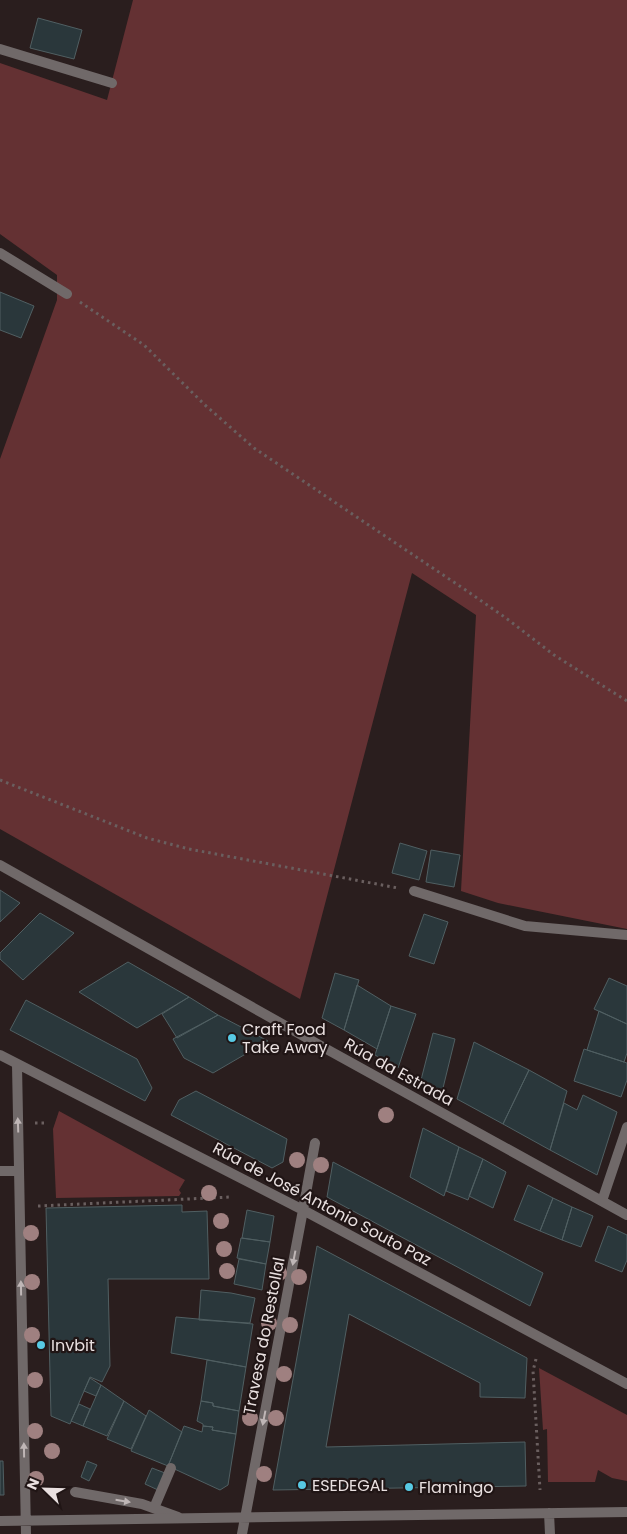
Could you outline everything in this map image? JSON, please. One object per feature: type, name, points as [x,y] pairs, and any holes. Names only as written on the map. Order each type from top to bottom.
[{"type":"street","points":[[0,49],[112,83]]},
{"type":"street","points":[[0,252],[67,294]]},
{"type":"street","name":"Rúa da Estrada","points":[[0,865],[330,1051],[627,1215]]},
{"type":"street","points":[[414,891],[525,926],[627,935]]},
{"type":"street","name":"Rúa de José Antonio Souto Paz","points":[[0,1055],[304,1210],[627,1384]]},
{"type":"street","points":[[17,1065],[26,1534]]},
{"type":"street","points":[[602,1201],[627,1127]]},
{"type":"street","name":"Travesa do Restollal","points":[[242,1534],[315,1143]]},
{"type":"street","points":[[0,1171],[19,1171]]},
{"type":"street","points":[[154,1508],[171,1468]]},
{"type":"street","points":[[75,1492],[142,1504],[178,1517]]},
{"type":"street","points":[[0,1520],[627,1512]]},
{"type":"street","points":[[549,1513],[550,1534]]},
{"type":"path","points":[[67,294],[144,345],[204,405],[254,448],[475,596],[554,655],[627,701]]},
{"type":"path","points":[[0,780],[147,838],[189,849],[414,891]]},
{"type":"path","points":[[38,1206],[231,1197]]},
{"type":"path","points":[[536,1359],[533,1371],[540,1490]]},
{"type":"shaded area","points":[[133,0],[627,0],[627,929],[498,903],[461,891],[476,615],[412,573],[300,999],[0,829],[0,459],[57,300],[57,275],[0,234],[0,63],[107,100]]},
{"type":"shaded area","points":[[59,1111],[185,1180],[179,1190],[181,1193],[179,1196],[56,1198],[53,1129]]},
{"type":"shaded area","points":[[539,1368],[627,1415],[627,1481],[612,1478],[598,1470],[595,1482],[548,1482],[547,1429],[543,1430]]},
{"type":"building","points":[[38,18],[82,30],[74,59],[30,48]]},
{"type":"building","points":[[0,292],[34,306],[21,338],[0,330]]},
{"type":"building","points":[[400,843],[427,851],[419,880],[392,873]]},
{"type":"building","points":[[431,850],[460,855],[454,887],[426,882]]},
{"type":"building","points":[[0,890],[20,903],[0,922]]},
{"type":"building","points":[[40,913],[74,933],[23,980],[0,959],[0,953]]},
{"type":"building","points":[[424,914],[448,922],[434,964],[409,956]]},
{"type":"building","points":[[128,962],[189,997],[137,1028],[79,992]]},
{"type":"building","points":[[335,973],[359,980],[344,1030],[322,1018]]},
{"type":"building","points":[[609,978],[627,986],[627,1024],[594,1009]]},
{"type":"building","points":[[357,985],[391,1006],[377,1049],[344,1030]]},
{"type":"building","points":[[189,997],[218,1015],[177,1038],[162,1014]]},
{"type":"building","points":[[26,1000],[137,1059],[152,1088],[145,1101],[10,1030]]},
{"type":"building","points":[[391,1006],[416,1014],[398,1068],[375,1055]]},
{"type":"building","points":[[599,1011],[627,1024],[627,1053],[624,1062],[587,1050]]},
{"type":"building","points":[[218,1015],[268,1041],[213,1073],[184,1058],[173,1039]]},
{"type":"building","points":[[433,1033],[455,1039],[442,1092],[421,1080]]},
{"type":"building","points":[[474,1042],[529,1070],[503,1124],[457,1099]]},
{"type":"building","points":[[584,1049],[627,1063],[627,1080],[621,1097],[574,1081]]},
{"type":"building","points":[[529,1070],[567,1091],[550,1150],[503,1124]]},
{"type":"building","points":[[196,1091],[287,1139],[283,1162],[272,1168],[171,1115],[179,1100]]},
{"type":"building","points":[[583,1095],[617,1112],[597,1175],[550,1150],[564,1103],[577,1110]]},
{"type":"building","points":[[423,1128],[459,1147],[444,1196],[410,1177]]},
{"type":"building","points":[[459,1147],[483,1159],[468,1200],[446,1191]]},
{"type":"building","points":[[483,1159],[506,1172],[493,1208],[469,1196]]},
{"type":"building","points":[[333,1162],[543,1273],[530,1306],[327,1197]]},
{"type":"building","points":[[528,1185],[553,1198],[540,1231],[514,1220]]},
{"type":"building","points":[[553,1198],[572,1207],[562,1240],[540,1231]]},
{"type":"building","points":[[182,1205],[182,1212],[207,1211],[209,1279],[108,1279],[110,1366],[102,1382],[90,1377],[70,1424],[51,1416],[46,1208]]},
{"type":"building","points":[[572,1207],[593,1216],[581,1247],[562,1240]]},
{"type":"building","points":[[247,1210],[274,1216],[270,1242],[242,1238]]},
{"type":"building","points":[[608,1226],[627,1235],[627,1260],[622,1272],[595,1261]]},
{"type":"building","points":[[241,1238],[270,1242],[266,1264],[237,1258]]},
{"type":"building","points":[[317,1246],[527,1358],[525,1398],[480,1397],[480,1383],[349,1314],[326,1447],[525,1442],[526,1486],[273,1490]]},
{"type":"building","points":[[239,1259],[266,1264],[262,1290],[234,1284]]},
{"type":"building","points":[[201,1290],[255,1298],[250,1323],[199,1320]]},
{"type":"building","points":[[176,1317],[253,1324],[246,1367],[171,1353]]},
{"type":"building","points":[[207,1360],[246,1367],[239,1411],[213,1406],[213,1403],[201,1401]]},
{"type":"building","points":[[90,1378],[101,1385],[96,1396],[84,1391]]},
{"type":"building","points":[[101,1385],[124,1401],[107,1436],[83,1426]]},
{"type":"building","points":[[124,1401],[146,1416],[131,1449],[107,1439]]},
{"type":"building","points":[[201,1401],[213,1403],[213,1406],[239,1411],[236,1434],[212,1430],[213,1427],[203,1426],[203,1424],[197,1421]]},
{"type":"building","points":[[79,1404],[90,1409],[83,1426],[71,1421]]},
{"type":"building","points":[[149,1410],[182,1432],[168,1466],[131,1451]]},
{"type":"building","points":[[184,1426],[202,1432],[203,1426],[213,1427],[212,1430],[236,1434],[228,1485],[220,1490],[168,1466]]},
{"type":"building","points":[[0,1461],[3,1461],[4,1495],[0,1495]]},
{"type":"building","points":[[87,1461],[97,1465],[89,1481],[81,1477]]},
{"type":"building","points":[[152,1468],[165,1473],[158,1490],[145,1484]]},
{"type":"place","name":"Craft Food Take Away","points":[[232,1038]]},
{"type":"place","name":"Invbit","points":[[41,1345]]},
{"type":"place","name":"ESEDEGAL","points":[[302,1485]]},
{"type":"place","name":"Flamingo","points":[[409,1487]]}]
